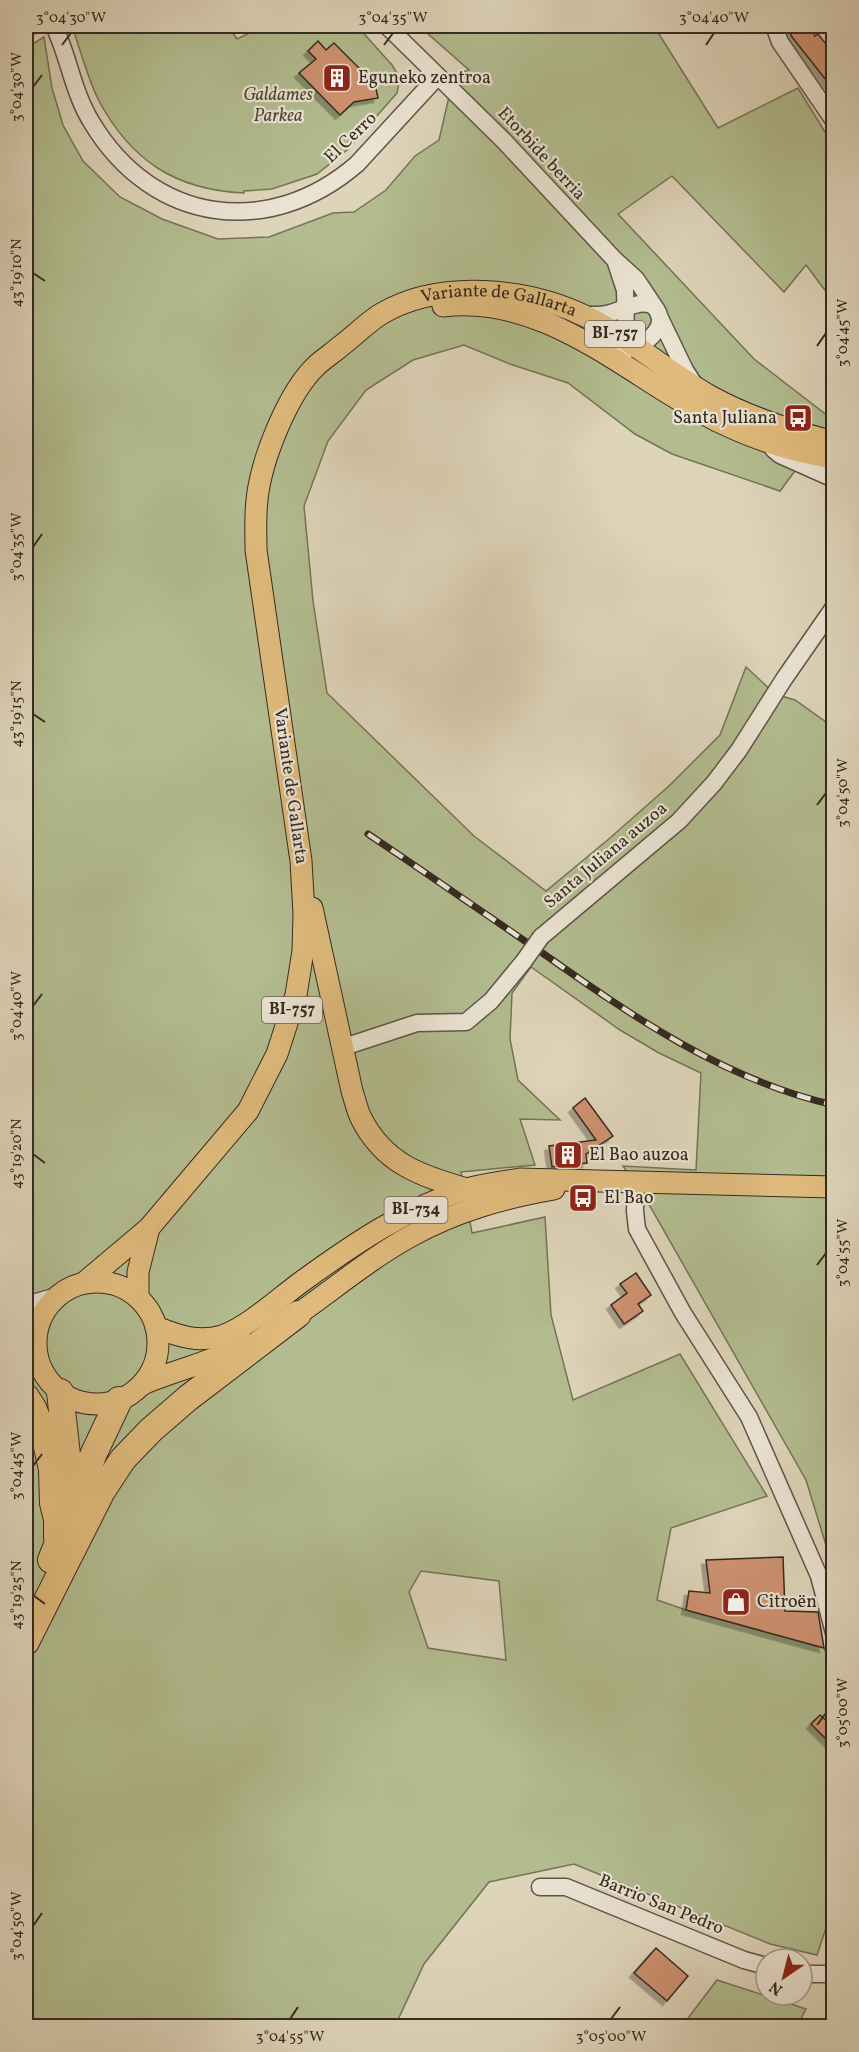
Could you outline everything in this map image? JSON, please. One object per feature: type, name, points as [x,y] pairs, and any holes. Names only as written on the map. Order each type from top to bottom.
[{"type":"highway","points":[[26,1640],[102,1491],[123,1459],[150,1430],[188,1398],[298,1314]]},
{"type":"highway","points":[[57,1544],[57,1519],[65,1482],[67,1455],[60,1392]]},
{"type":"highway","points":[[26,1397],[44,1434],[52,1469],[52,1498],[57,1519]]},
{"type":"highway","points":[[26,1640],[57,1544],[94,1453],[119,1400]]},
{"type":"main road","name":"Variante de Gallarta","points":[[85,1282],[148,1228],[248,1111],[277,1054],[296,995],[303,951],[304,914],[301,861],[256,550],[256,501],[268,450],[297,389],[316,366],[381,314],[410,301],[451,292],[478,291],[517,294],[558,304],[581,315],[697,387],[746,412],[834,442]]},
{"type":"main road","name":"Variante de Gallarta","points":[[358,333],[435,307],[457,305],[518,312],[553,325],[700,412],[760,440],[821,463]]},
{"type":"main road","points":[[301,861],[360,1118],[376,1140],[399,1164],[430,1178],[467,1189]]},
{"type":"main road","name":"BI-734","points":[[156,1327],[193,1339],[208,1339],[224,1335],[238,1328],[349,1248],[408,1213],[467,1189],[520,1179],[834,1187]]},
{"type":"main road","name":"BI-734","points":[[143,1384],[176,1370],[228,1354],[298,1314],[386,1251],[450,1216],[510,1197],[596,1182]]},
{"type":"main road","name":"Variante de Gallarta","points":[[138,1297],[138,1272],[148,1228]]},
{"type":"main road","points":[[99,1281],[126,1289],[146,1306],[156,1327],[157,1357],[152,1371],[132,1394],[109,1403],[88,1404],[69,1398],[46,1377],[31,1352],[38,1323],[45,1308],[70,1287],[85,1282],[99,1281]]},
{"type":"street","points":[[26,28],[31,26]]},
{"type":"street","name":"El Cerro","points":[[54,26],[76,92],[90,122],[107,148],[139,178],[178,200],[226,213],[279,208],[303,199],[342,177],[363,158],[438,76]]},
{"type":"street","name":"Etorbide berria","points":[[387,26],[504,141],[614,259],[636,279],[658,313],[685,370],[697,387]]},
{"type":"street","points":[[774,26],[780,42],[834,121]]},
{"type":"street","name":"Etorbide berria","points":[[614,259],[625,290],[630,345],[637,366],[648,380]]},
{"type":"street","points":[[518,312],[561,320],[615,348],[651,338],[658,330],[658,313],[648,304],[638,303],[611,313],[581,315]]},
{"type":"street","points":[[746,412],[764,430],[788,441],[821,463]]},
{"type":"street","points":[[760,440],[780,455],[821,463]]},
{"type":"street","name":"Santa Juliana auzoa","points":[[344,1047],[417,1023],[466,1022],[491,1001],[541,937],[679,821],[714,783],[739,750],[784,679],[834,607]]},
{"type":"street","points":[[636,1181],[637,1230],[683,1313],[749,1417],[819,1576],[834,1632]]},
{"type":"street","points":[[26,1305],[57,1296]]},
{"type":"street","name":"Barrio San Pedro","points":[[540,1887],[566,1887],[754,1963]]},
{"type":"street","points":[[814,1974],[834,1974]]},
{"type":"green space","name":"Galdames Parkea","points":[[72,26],[228,26],[237,39],[264,26],[357,26],[392,65],[400,78],[397,93],[347,150],[317,174],[272,189],[244,191],[244,193],[219,191],[197,186],[157,168],[125,139],[98,99]]},
{"type":"green space","points":[[419,26],[654,26],[718,128],[798,88],[833,145],[833,301],[806,265],[784,292],[672,176],[618,214],[754,359],[833,420],[780,491],[672,454],[635,434],[568,383],[510,364],[464,345],[413,360],[366,390],[328,441],[304,506],[313,601],[327,693],[474,836],[546,891],[670,785],[720,735],[746,667],[775,694],[795,700],[833,727],[833,1568],[806,1480],[651,1208],[623,1166],[696,1170],[701,1073],[659,1053],[620,1030],[531,967],[512,993],[510,1039],[518,1080],[560,1120],[520,1119],[535,1165],[461,1172],[472,1233],[545,1217],[551,1315],[573,1400],[680,1354],[767,1496],[671,1528],[657,1600],[824,1648],[834,1677],[834,1904],[817,1955],[814,1954],[814,1947],[783,1947],[770,1944],[574,1864],[489,1882],[424,1964],[395,2026],[26,2026],[26,48],[44,37],[52,88],[63,125],[83,161],[120,197],[162,219],[218,239],[269,237],[333,213],[354,212],[386,190],[415,156],[439,140],[454,75],[469,70]],"holes":[[[421,1571],[499,1581],[506,1660],[428,1648],[409,1592]]]},
{"type":"green space","points":[[717,1980],[754,1992],[754,2007],[806,2009],[797,2026],[682,2026]]},
{"type":"building","points":[[787,26],[811,26],[815,36],[818,34],[834,54],[834,90],[792,37]]},
{"type":"building","name":"Eguneko zentroa","points":[[318,41],[326,50],[334,43],[375,84],[378,98],[354,102],[340,115],[299,73],[316,59],[308,51]]},
{"type":"building","points":[[585,1098],[613,1136],[586,1154],[587,1163],[552,1167],[549,1146],[596,1140],[573,1108]]},
{"type":"building","points":[[636,1273],[651,1295],[638,1304],[643,1311],[624,1324],[611,1305],[627,1293],[620,1284]]},
{"type":"building","name":"Citroën","points":[[783,1557],[785,1611],[818,1612],[824,1648],[686,1610],[689,1591],[710,1593],[706,1560]]},
{"type":"building","points":[[820,1715],[834,1728],[834,1747],[811,1724]]},
{"type":"building","points":[[656,1948],[688,1976],[667,2001],[634,1973]]},
{"type":"railway","points":[[368,834],[610,999],[680,1043],[755,1080],[834,1105]]},
{"type":"place","name":"Eguneko zentroa","points":[[337,78]]},
{"type":"place","name":"Santa Juliana","points":[[798,418]]},
{"type":"place","name":"El Bao auzoa","points":[[568,1155]]},
{"type":"place","name":"El Bao","points":[[583,1198]]},
{"type":"place","name":"Citroën","points":[[736,1602]]}]
